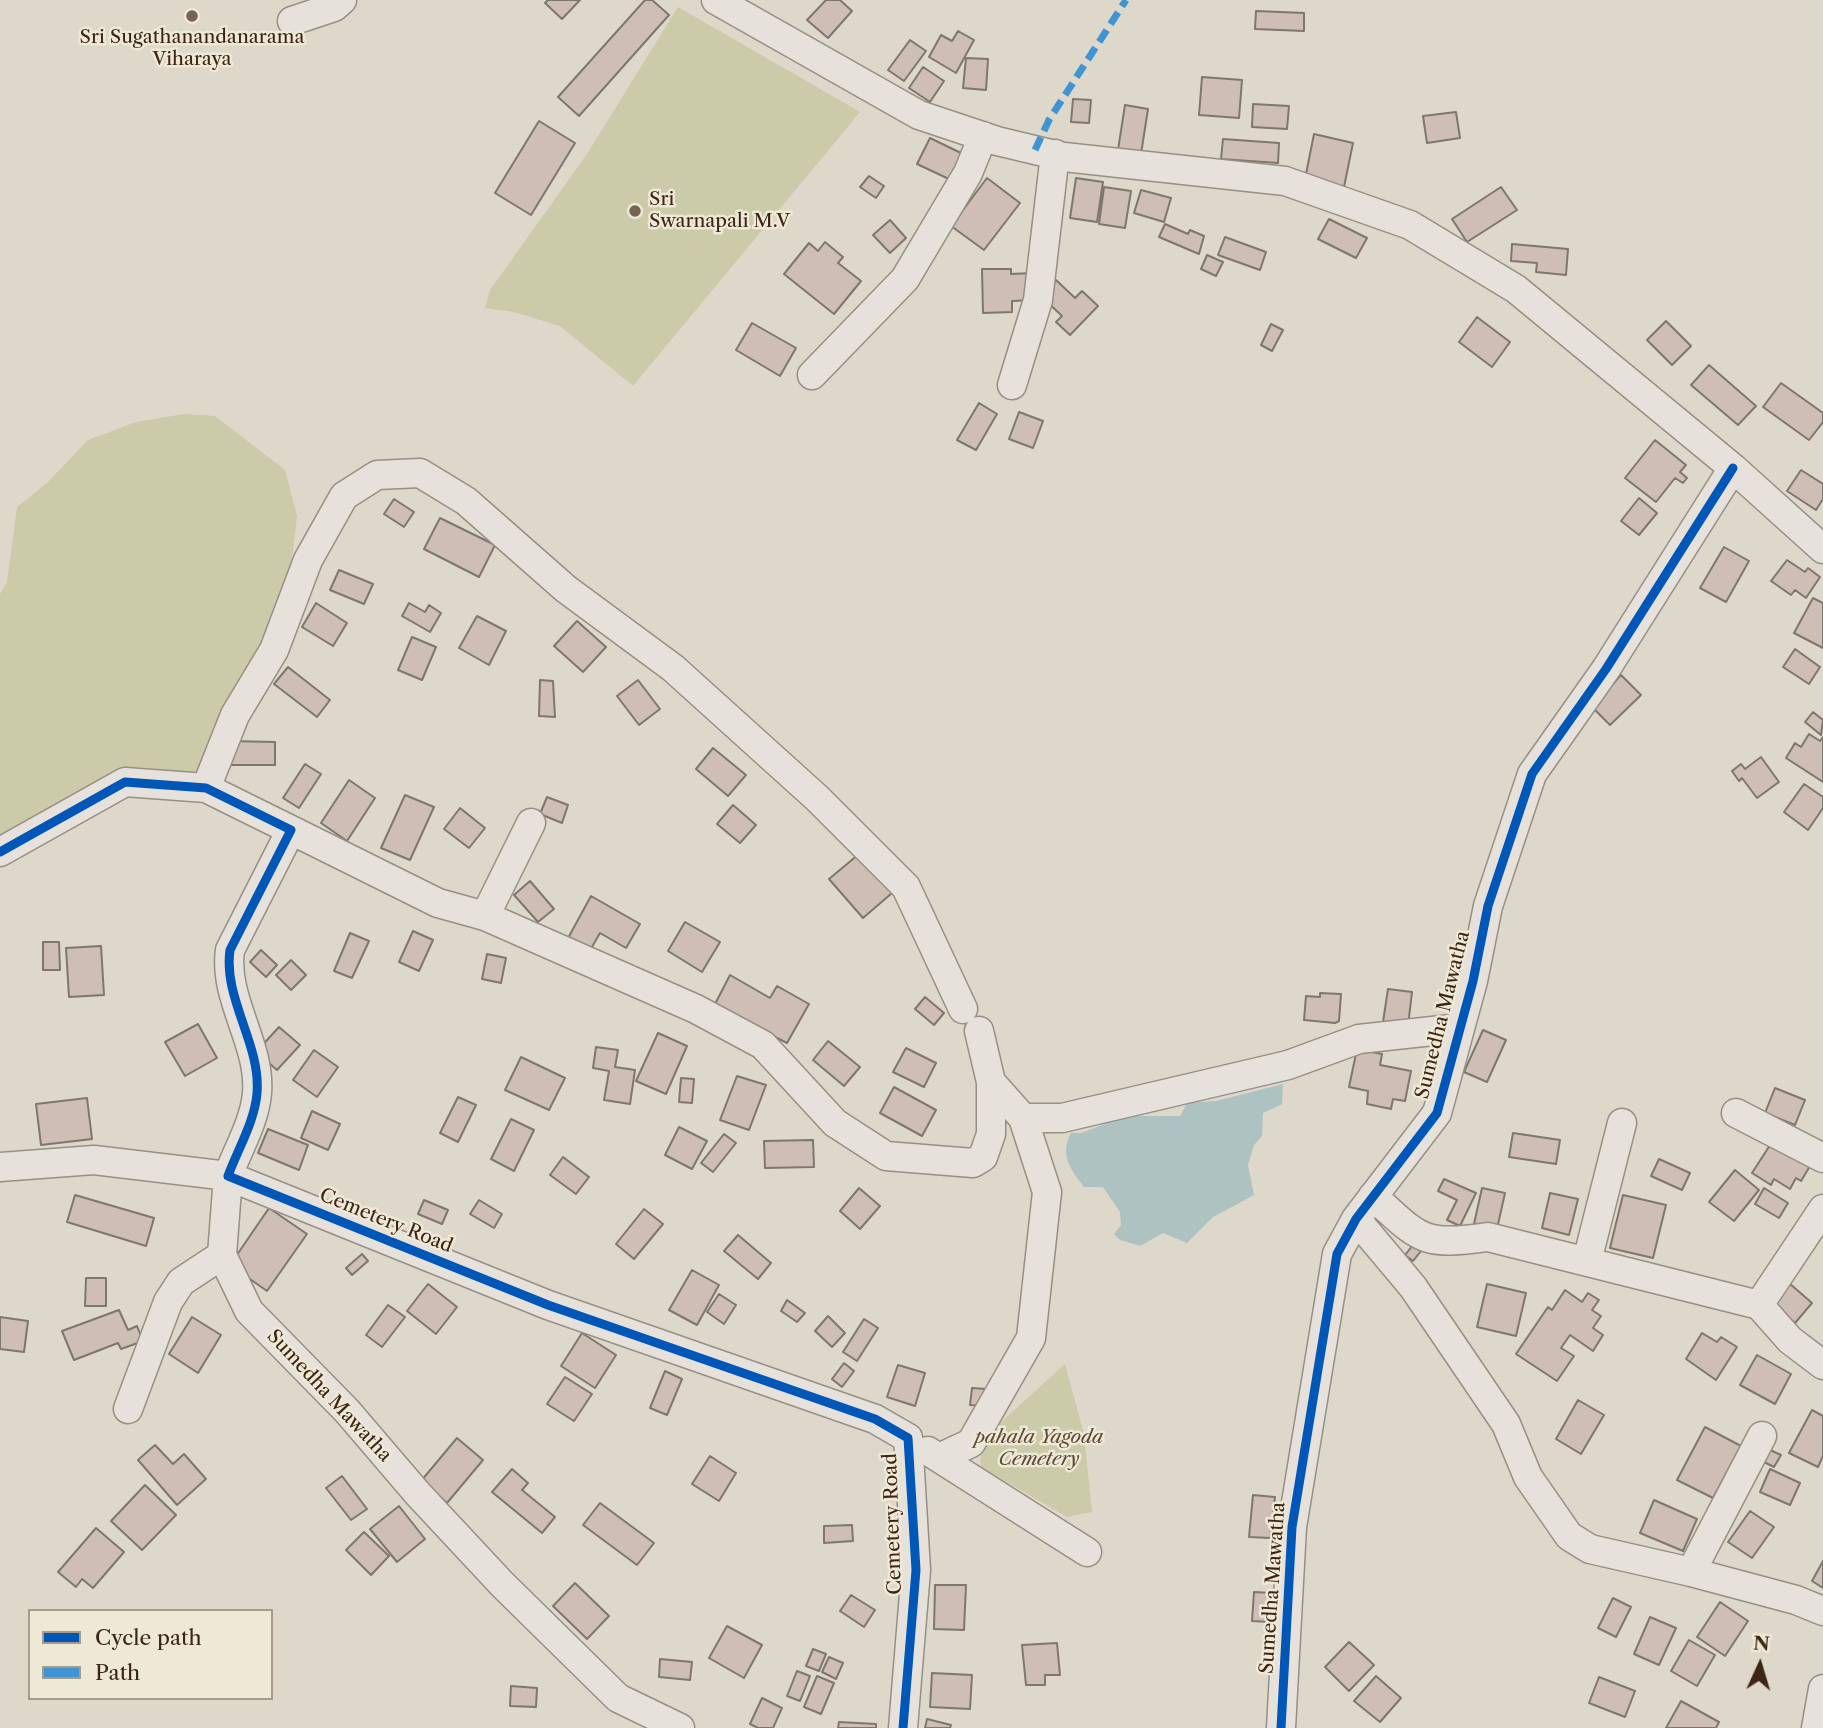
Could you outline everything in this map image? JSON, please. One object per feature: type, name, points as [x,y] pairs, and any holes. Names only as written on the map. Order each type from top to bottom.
[{"type":"street","points":[[292,21],[334,7],[342,0]]},
{"type":"street","points":[[716,0],[919,115],[983,136],[1055,154],[1285,181],[1410,225],[1516,289],[1733,468],[1823,549]]},
{"type":"street","points":[[812,375],[905,279],[968,173],[983,136]]},
{"type":"street","points":[[1012,385],[1038,300],[1055,154]]},
{"type":"street","name":"Sumedha Mawatha","points":[[1281,1728],[1292,1527],[1337,1254],[1356,1219],[1437,1113],[1473,982],[1488,906],[1500,863],[1532,774],[1606,669],[1733,468]]},
{"type":"street","points":[[0,852],[125,782],[206,788],[438,903],[485,916],[696,1009],[763,1045],[835,1123],[886,1156],[973,1163],[983,1157],[991,1134],[991,1082],[971,1020],[906,887],[817,798],[673,668],[566,589],[466,501],[420,474],[377,475],[344,496],[308,560],[274,650],[234,715],[206,788]]},
{"type":"street","points":[[485,916],[531,823]]},
{"type":"street","points":[[128,1409],[168,1302],[181,1282],[222,1255],[228,1176],[257,1094],[253,1062],[227,970],[230,950],[292,831]]},
{"type":"street","points":[[1023,1118],[1062,1118],[1288,1065],[1359,1040],[1460,1028]]},
{"type":"street","points":[[939,1458],[971,1443],[1031,1338],[1047,1192],[1023,1118],[991,1082]]},
{"type":"street","points":[[1736,1113],[1823,1158]]},
{"type":"street","points":[[1587,1261],[1622,1124]]},
{"type":"street","points":[[0,1167],[94,1160],[228,1176]]},
{"type":"street","name":"Cemetery Road","points":[[228,1176],[548,1305],[875,1419],[908,1438],[916,1570],[903,1726]]},
{"type":"street","points":[[1373,1196],[1415,1234],[1446,1243],[1489,1237],[1759,1305],[1790,1340],[1823,1365]]},
{"type":"street","points":[[1759,1305],[1823,1209]]},
{"type":"street","points":[[1356,1219],[1413,1287],[1506,1424],[1528,1477],[1569,1536],[1590,1549],[1691,1572],[1823,1611]]},
{"type":"street","name":"Sumedha Mawatha","points":[[222,1255],[249,1311],[347,1411],[418,1494],[502,1584],[618,1698],[680,1728]]},
{"type":"street","points":[[1691,1572],[1762,1436]]},
{"type":"street","points":[[908,1438],[1087,1552]]},
{"type":"street","points":[[1816,1728],[1823,1689]]},
{"type":"green space","name":"Sri Swarnapali M.V","points":[[678,7],[860,112],[633,386],[560,326],[514,312],[485,308],[490,290],[587,154]]},
{"type":"green space","points":[[184,414],[215,416],[285,470],[297,516],[292,559],[273,616],[252,661],[224,705],[198,770],[185,775],[96,784],[0,838],[0,594],[7,582],[17,507],[48,482],[88,440],[136,422]]},
{"type":"green space","name":"pahala Yagoda Cemetery","points":[[1065,1364],[1084,1434],[1092,1512],[1067,1517],[981,1467],[980,1441]]},
{"type":"shaded area","points":[[1283,1084],[1282,1104],[1263,1113],[1262,1136],[1254,1145],[1248,1165],[1254,1195],[1213,1217],[1187,1243],[1163,1233],[1140,1246],[1120,1240],[1114,1234],[1121,1225],[1120,1212],[1103,1187],[1084,1187],[1068,1162],[1066,1148],[1071,1133],[1081,1133],[1126,1116],[1180,1116],[1187,1103],[1216,1101]]},
{"type":"building","points":[[548,0],[580,0],[562,19],[545,3]]},
{"type":"building","points":[[645,0],[652,0],[669,15],[579,116],[558,97]]},
{"type":"building","points":[[826,0],[840,0],[852,11],[828,38],[807,20]]},
{"type":"building","points":[[1256,11],[1304,13],[1304,31],[1255,29]]},
{"type":"building","points":[[958,31],[974,40],[956,73],[929,57],[941,35],[952,41]]},
{"type":"building","points":[[910,40],[926,51],[904,81],[888,70]]},
{"type":"building","points":[[966,58],[988,59],[986,90],[963,88]]},
{"type":"building","points":[[923,67],[944,81],[930,102],[909,88]]},
{"type":"building","points":[[1202,77],[1242,80],[1239,118],[1199,115]]},
{"type":"building","points":[[1073,99],[1091,100],[1089,123],[1071,122]]},
{"type":"building","points":[[1253,104],[1289,106],[1287,129],[1252,127]]},
{"type":"building","points":[[1125,105],[1148,109],[1141,154],[1118,150]]},
{"type":"building","points":[[1456,112],[1460,138],[1427,143],[1423,116]]},
{"type":"building","points":[[539,121],[575,143],[531,215],[495,193]]},
{"type":"building","points":[[1314,134],[1353,143],[1344,187],[1305,179]]},
{"type":"building","points":[[930,138],[963,154],[951,180],[917,164]]},
{"type":"building","points":[[1223,139],[1279,143],[1278,163],[1221,159]]},
{"type":"building","points":[[869,176],[884,186],[876,198],[860,187]]},
{"type":"building","points":[[987,178],[1020,203],[984,250],[951,226]]},
{"type":"building","points":[[1076,178],[1103,182],[1097,222],[1070,218]]},
{"type":"building","points":[[1104,187],[1131,191],[1125,228],[1099,224]]},
{"type":"building","points":[[1501,187],[1517,210],[1467,242],[1452,219]]},
{"type":"building","points":[[1141,190],[1171,198],[1164,222],[1134,213]]},
{"type":"building","points":[[1329,219],[1367,238],[1356,258],[1318,239]]},
{"type":"building","points":[[890,220],[906,238],[890,253],[873,235]]},
{"type":"building","points":[[1165,224],[1188,234],[1190,230],[1204,236],[1199,254],[1159,237]]},
{"type":"building","points":[[1225,237],[1266,252],[1260,270],[1218,255]]},
{"type":"building","points":[[825,242],[843,257],[838,263],[861,281],[834,314],[784,274],[809,243],[818,251]]},
{"type":"building","points":[[1512,244],[1568,249],[1566,275],[1536,272],[1537,263],[1511,261]]},
{"type":"building","points":[[1207,255],[1223,262],[1216,276],[1201,269]]},
{"type":"building","points":[[982,269],[1011,269],[1011,274],[1033,273],[1035,300],[1012,301],[1012,312],[983,313]]},
{"type":"building","points":[[1056,280],[1075,298],[1082,291],[1098,306],[1070,335],[1056,322],[1062,316],[1042,297]]},
{"type":"building","points":[[1477,317],[1510,342],[1492,367],[1459,342]]},
{"type":"building","points":[[1666,321],[1691,346],[1672,365],[1647,340]]},
{"type":"building","points":[[752,323],[796,348],[780,376],[736,350]]},
{"type":"building","points":[[1271,324],[1283,330],[1272,351],[1261,345]]},
{"type":"building","points":[[1709,365],[1756,406],[1738,425],[1691,385]]},
{"type":"building","points":[[1781,383],[1823,413],[1823,422],[1809,440],[1763,407]]},
{"type":"building","points":[[979,403],[997,414],[976,450],[957,440]]},
{"type":"building","points":[[1019,412],[1043,421],[1033,448],[1009,439]]},
{"type":"building","points":[[1655,440],[1686,465],[1680,472],[1687,478],[1683,483],[1675,478],[1656,502],[1625,478]]},
{"type":"building","points":[[1801,470],[1823,484],[1823,499],[1816,510],[1787,491]]},
{"type":"building","points":[[1639,498],[1657,513],[1639,535],[1621,521]]},
{"type":"building","points":[[394,499],[414,512],[404,527],[384,514]]},
{"type":"building","points":[[440,518],[495,545],[479,577],[424,549]]},
{"type":"building","points":[[1724,547],[1749,561],[1726,602],[1700,588]]},
{"type":"building","points":[[1787,560],[1805,572],[1808,568],[1820,577],[1806,598],[1795,590],[1791,595],[1771,581]]},
{"type":"building","points":[[339,570],[373,584],[364,604],[330,590]]},
{"type":"building","points":[[1813,598],[1823,603],[1823,648],[1794,633]]},
{"type":"building","points":[[316,603],[347,623],[333,646],[302,627]]},
{"type":"building","points":[[409,603],[425,612],[429,605],[441,613],[430,632],[402,616]]},
{"type":"building","points":[[477,616],[506,631],[489,665],[459,648]]},
{"type":"building","points":[[577,621],[606,647],[583,672],[554,646]]},
{"type":"building","points":[[412,637],[436,647],[422,680],[398,670]]},
{"type":"building","points":[[1795,649],[1820,667],[1809,684],[1783,667]]},
{"type":"building","points":[[288,667],[330,700],[317,717],[274,684]]},
{"type":"building","points":[[1621,675],[1641,695],[1610,725],[1592,707]]},
{"type":"building","points":[[540,680],[553,681],[555,717],[539,716]]},
{"type":"building","points":[[638,680],[660,709],[639,725],[617,696]]},
{"type":"building","points":[[1813,712],[1823,720],[1821,735],[1805,722]]},
{"type":"building","points":[[1809,734],[1820,741],[1823,737],[1823,782],[1786,758],[1795,743],[1801,747]]},
{"type":"building","points":[[229,741],[275,742],[275,765],[229,765]]},
{"type":"building","points":[[713,748],[746,775],[728,796],[696,769]]},
{"type":"building","points":[[1761,757],[1779,782],[1757,798],[1742,778],[1739,781],[1732,771],[1741,764],[1745,769]]},
{"type":"building","points":[[305,764],[321,774],[299,808],[283,798]]},
{"type":"building","points":[[349,780],[375,798],[347,841],[321,823]]},
{"type":"building","points":[[1804,784],[1823,797],[1823,808],[1808,830],[1784,812]]},
{"type":"building","points":[[405,795],[434,807],[410,860],[381,848]]},
{"type":"building","points":[[547,797],[568,805],[562,823],[540,814]]},
{"type":"building","points":[[733,805],[756,825],[740,843],[717,824]]},
{"type":"building","points":[[460,808],[485,828],[469,848],[444,829]]},
{"type":"building","points":[[859,854],[892,893],[863,918],[829,879]]},
{"type":"building","points":[[530,881],[554,909],[538,922],[514,895]]},
{"type":"building","points":[[591,896],[640,924],[626,948],[600,933],[589,952],[567,940]]},
{"type":"building","points":[[685,922],[720,942],[702,972],[668,951]]},
{"type":"building","points":[[413,931],[433,940],[419,971],[399,962]]},
{"type":"building","points":[[350,933],[369,941],[352,978],[334,971]]},
{"type":"building","points":[[43,942],[59,942],[60,970],[43,970]]},
{"type":"building","points":[[101,946],[104,995],[69,997],[66,948]]},
{"type":"building","points":[[261,950],[277,965],[266,977],[250,962]]},
{"type":"building","points":[[487,954],[506,958],[501,983],[482,979]]},
{"type":"building","points":[[291,960],[306,975],[291,990],[276,975]]},
{"type":"building","points":[[730,975],[770,998],[777,986],[809,1004],[787,1043],[714,1006]]},
{"type":"building","points":[[1388,989],[1412,992],[1408,1026],[1383,1022]]},
{"type":"building","points":[[1320,993],[1341,994],[1339,1021],[1335,1023],[1304,1020],[1306,996],[1320,997]]},
{"type":"building","points":[[925,997],[944,1013],[934,1025],[915,1009]]},
{"type":"building","points":[[198,1024],[217,1058],[185,1076],[165,1042]]},
{"type":"building","points":[[279,1027],[300,1045],[277,1070],[256,1052]]},
{"type":"building","points":[[1483,1030],[1506,1040],[1487,1082],[1464,1072]]},
{"type":"building","points":[[658,1033],[687,1046],[666,1094],[636,1081]]},
{"type":"building","points":[[828,1041],[860,1067],[844,1086],[813,1060]]},
{"type":"building","points":[[596,1047],[618,1050],[615,1067],[635,1070],[630,1104],[604,1100],[609,1071],[593,1068]]},
{"type":"building","points":[[906,1048],[936,1063],[924,1087],[893,1072]]},
{"type":"building","points":[[1357,1049],[1382,1054],[1380,1065],[1411,1071],[1405,1101],[1393,1099],[1391,1109],[1367,1104],[1368,1091],[1349,1087]]},
{"type":"building","points":[[314,1050],[338,1067],[317,1097],[293,1080]]},
{"type":"building","points":[[521,1057],[565,1078],[549,1110],[505,1090]]},
{"type":"building","points":[[737,1076],[766,1085],[749,1130],[720,1120]]},
{"type":"building","points":[[681,1078],[694,1079],[692,1103],[679,1102]]},
{"type":"building","points":[[894,1087],[936,1110],[922,1136],[880,1113]]},
{"type":"building","points":[[1775,1088],[1805,1100],[1795,1125],[1765,1113]]},
{"type":"building","points":[[458,1097],[476,1105],[458,1142],[440,1133]]},
{"type":"building","points":[[87,1098],[92,1139],[41,1145],[36,1104]]},
{"type":"building","points":[[312,1111],[340,1124],[328,1150],[301,1138]]},
{"type":"building","points":[[511,1119],[534,1130],[514,1171],[491,1159]]},
{"type":"building","points":[[679,1127],[707,1141],[692,1169],[665,1155]]},
{"type":"building","points":[[268,1129],[308,1145],[299,1170],[258,1153]]},
{"type":"building","points":[[1513,1133],[1560,1140],[1556,1164],[1509,1157]]},
{"type":"building","points":[[724,1134],[736,1143],[713,1172],[701,1163]]},
{"type":"building","points":[[813,1140],[814,1167],[765,1168],[764,1141]]},
{"type":"building","points":[[1772,1142],[1810,1166],[1801,1181],[1796,1178],[1790,1189],[1774,1179],[1771,1185],[1752,1173]]},
{"type":"building","points":[[563,1157],[589,1177],[576,1194],[550,1175]]},
{"type":"building","points":[[1659,1159],[1690,1173],[1682,1190],[1651,1176]]},
{"type":"building","points":[[1735,1170],[1759,1190],[1734,1221],[1709,1202]]},
{"type":"building","points":[[1444,1179],[1476,1193],[1460,1226],[1447,1220],[1457,1200],[1438,1191]]},
{"type":"building","points":[[859,1188],[880,1206],[860,1229],[840,1211]]},
{"type":"building","points":[[1482,1188],[1505,1193],[1497,1229],[1474,1224]]},
{"type":"building","points":[[1764,1188],[1788,1203],[1779,1218],[1755,1204]]},
{"type":"building","points":[[1550,1193],[1578,1199],[1569,1235],[1542,1228]]},
{"type":"building","points":[[75,1195],[154,1218],[146,1246],[67,1222]]},
{"type":"building","points":[[1623,1195],[1666,1205],[1653,1258],[1610,1248]]},
{"type":"building","points":[[424,1200],[448,1210],[442,1224],[418,1214]]},
{"type":"building","points":[[479,1200],[502,1214],[494,1228],[470,1214]]},
{"type":"building","points":[[269,1208],[307,1234],[267,1291],[230,1265]]},
{"type":"building","points":[[644,1209],[663,1224],[634,1259],[616,1244]]},
{"type":"building","points":[[738,1235],[771,1263],[758,1279],[724,1251]]},
{"type":"building","points":[[1413,1245],[1421,1251],[1413,1261],[1405,1255]]},
{"type":"building","points":[[362,1254],[368,1261],[352,1275],[346,1268]]},
{"type":"building","points":[[692,1270],[719,1285],[697,1325],[669,1310]]},
{"type":"building","points":[[86,1278],[106,1278],[106,1306],[85,1306]]},
{"type":"building","points":[[1789,1283],[1812,1303],[1795,1323],[1772,1304]]},
{"type":"building","points":[[428,1284],[457,1307],[436,1334],[407,1311]]},
{"type":"building","points":[[1487,1284],[1526,1293],[1516,1336],[1477,1327]]},
{"type":"building","points":[[1565,1290],[1582,1302],[1588,1293],[1599,1300],[1592,1310],[1601,1316],[1593,1328],[1603,1335],[1593,1351],[1570,1335],[1561,1348],[1574,1356],[1557,1381],[1516,1354],[1548,1307],[1552,1310]]},
{"type":"building","points":[[719,1294],[736,1305],[724,1324],[707,1312]]},
{"type":"building","points":[[787,1300],[805,1313],[797,1322],[781,1311]]},
{"type":"building","points":[[388,1305],[405,1317],[382,1347],[366,1335]]},
{"type":"building","points":[[119,1310],[128,1330],[137,1326],[143,1341],[121,1349],[118,1343],[74,1360],[62,1331]]},
{"type":"building","points":[[828,1316],[845,1333],[832,1347],[815,1331]]},
{"type":"building","points":[[0,1317],[28,1321],[24,1352],[0,1349]]},
{"type":"building","points":[[192,1317],[221,1335],[198,1373],[169,1354]]},
{"type":"building","points":[[864,1319],[878,1328],[857,1361],[843,1352]]},
{"type":"building","points":[[582,1333],[616,1355],[595,1388],[561,1366]]},
{"type":"building","points":[[1702,1333],[1717,1342],[1721,1337],[1737,1347],[1716,1380],[1686,1359]]},
{"type":"building","points":[[1757,1355],[1791,1374],[1775,1404],[1740,1385]]},
{"type":"building","points":[[844,1363],[854,1371],[842,1387],[832,1379]]},
{"type":"building","points":[[898,1365],[925,1373],[915,1406],[887,1397]]},
{"type":"building","points":[[665,1371],[682,1379],[667,1415],[650,1408]]},
{"type":"building","points":[[565,1377],[592,1394],[574,1421],[547,1404]]},
{"type":"building","points":[[972,1388],[986,1389],[985,1406],[970,1405]]},
{"type":"building","points":[[1578,1400],[1604,1415],[1581,1454],[1556,1439]]},
{"type":"building","points":[[1812,1410],[1823,1416],[1823,1456],[1818,1467],[1789,1453]]},
{"type":"building","points":[[1705,1427],[1741,1446],[1713,1498],[1677,1480]]},
{"type":"building","points":[[457,1438],[483,1460],[447,1503],[421,1481]]},
{"type":"building","points":[[155,1445],[173,1464],[184,1454],[206,1479],[177,1505],[138,1460]]},
{"type":"building","points":[[1768,1449],[1781,1455],[1774,1467],[1762,1461]]},
{"type":"building","points":[[710,1456],[736,1473],[719,1501],[692,1484]]},
{"type":"building","points":[[512,1469],[528,1483],[522,1490],[555,1517],[542,1533],[492,1492]]},
{"type":"building","points":[[1770,1469],[1800,1483],[1790,1505],[1760,1492]]},
{"type":"building","points":[[342,1476],[367,1509],[351,1520],[326,1488]]},
{"type":"building","points":[[145,1485],[176,1515],[142,1550],[111,1521]]},
{"type":"building","points":[[1253,1495],[1275,1497],[1270,1538],[1249,1537]]},
{"type":"building","points":[[1654,1500],[1697,1519],[1683,1551],[1640,1533]]},
{"type":"building","points":[[600,1503],[654,1543],[637,1565],[583,1525]]},
{"type":"building","points":[[399,1506],[425,1539],[397,1562],[370,1529]]},
{"type":"building","points":[[1750,1511],[1774,1527],[1752,1558],[1728,1542]]},
{"type":"building","points":[[852,1525],[853,1541],[824,1543],[824,1526]]},
{"type":"building","points":[[96,1528],[124,1552],[93,1588],[82,1579],[76,1587],[58,1572]]},
{"type":"building","points":[[364,1532],[389,1556],[371,1575],[346,1550]]},
{"type":"building","points":[[1823,1561],[1823,1588],[1812,1581]]},
{"type":"building","points":[[575,1583],[609,1616],[587,1639],[553,1606]]},
{"type":"building","points":[[935,1585],[966,1585],[964,1630],[934,1629]]},
{"type":"building","points":[[1254,1592],[1272,1593],[1270,1622],[1252,1621]]},
{"type":"building","points":[[851,1595],[875,1610],[864,1627],[840,1611]]},
{"type":"building","points":[[1613,1598],[1631,1607],[1616,1637],[1598,1628]]},
{"type":"building","points":[[1720,1602],[1748,1621],[1725,1656],[1697,1637]]},
{"type":"building","points":[[1650,1617],[1676,1628],[1659,1665],[1634,1654]]},
{"type":"building","points":[[727,1626],[762,1645],[744,1678],[709,1658]]},
{"type":"building","points":[[1689,1640],[1715,1655],[1697,1686],[1671,1671]]},
{"type":"building","points":[[1349,1642],[1374,1665],[1349,1691],[1325,1667]]},
{"type":"building","points":[[1057,1643],[1060,1675],[1045,1675],[1045,1685],[1026,1685],[1022,1645]]},
{"type":"building","points":[[813,1649],[826,1654],[819,1671],[806,1666]]},
{"type":"building","points":[[829,1657],[843,1663],[836,1679],[822,1672]]},
{"type":"building","points":[[660,1659],[692,1662],[690,1680],[659,1677]]},
{"type":"building","points":[[797,1671],[810,1676],[800,1701],[787,1696]]},
{"type":"building","points":[[932,1673],[972,1675],[970,1709],[930,1707]]},
{"type":"building","points":[[817,1676],[834,1683],[821,1714],[804,1707]]},
{"type":"building","points":[[1376,1676],[1401,1698],[1380,1722],[1354,1701]]},
{"type":"building","points":[[1599,1677],[1635,1691],[1625,1717],[1589,1703]]},
{"type":"building","points":[[511,1686],[537,1688],[536,1707],[510,1706]]},
{"type":"building","points":[[762,1698],[782,1708],[773,1728],[758,1728],[750,1724]]},
{"type":"building","points":[[1681,1701],[1719,1722],[1716,1728],[1666,1728]]},
{"type":"building","points":[[927,1719],[951,1725],[950,1728],[925,1728]]},
{"type":"building","points":[[839,1722],[876,1724],[876,1728],[838,1728]]},
{"type":"marked path","points":[[1035,150],[1049,120],[1126,0]]},
{"type":"cycle path","points":[[1281,1728],[1292,1527],[1337,1254],[1356,1219],[1437,1113],[1473,981],[1488,906],[1532,774],[1606,669],[1733,468]]},
{"type":"cycle path","points":[[0,852],[125,782],[206,788],[291,830],[230,950],[232,986],[253,1057],[257,1093],[249,1125],[228,1176],[548,1305],[875,1419],[908,1438],[916,1570],[903,1728]]},
{"type":"place","name":"Sri Sugathanandanarama Viharaya","points":[[192,16]]},
{"type":"place","name":"Sri Swarnapali M.V","points":[[635,211]]}]
